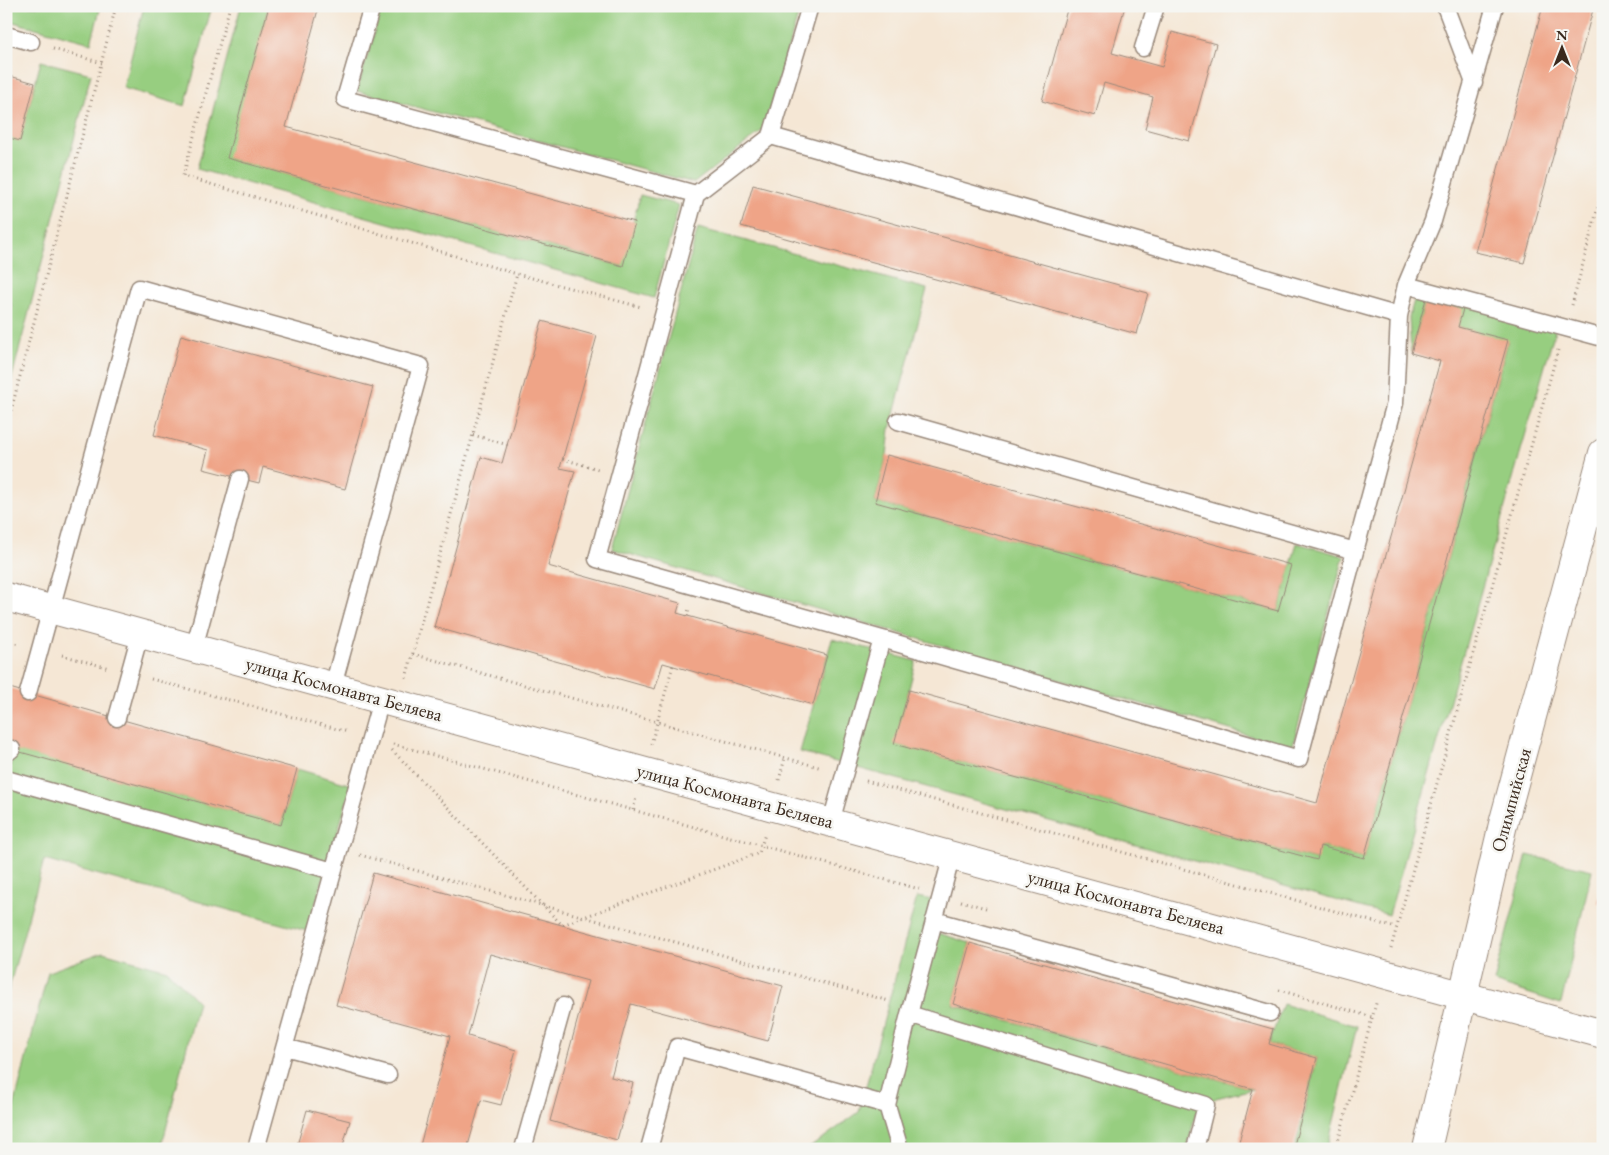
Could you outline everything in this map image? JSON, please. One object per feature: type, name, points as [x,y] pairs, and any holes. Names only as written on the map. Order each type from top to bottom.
[{"type":"street","name":"Олимпийская","points":[[1427,1149],[1503,824],[1603,453]]},
{"type":"street","name":"улица Космонавта Беляева","points":[[6,597],[1384,972],[1603,1034]]},
{"type":"lane","points":[[372,6],[345,99],[696,194]]},
{"type":"lane","points":[[810,6],[771,136],[696,194],[666,313],[597,559],[882,638],[1299,759],[1395,403],[1399,316],[1406,285],[1433,221],[1495,6]]},
{"type":"lane","points":[[1143,48],[1156,6]]},
{"type":"lane","points":[[1445,6],[1474,83]]},
{"type":"lane","points":[[6,35],[31,42]]},
{"type":"lane","points":[[771,136],[1399,316]]},
{"type":"lane","points":[[1406,285],[1603,338]]},
{"type":"lane","points":[[28,693],[139,288],[421,366],[333,686]]},
{"type":"lane","points":[[898,422],[1355,551]]},
{"type":"lane","points":[[194,648],[240,479]]},
{"type":"lane","points":[[117,718],[140,634]]},
{"type":"lane","points":[[831,822],[882,638]]},
{"type":"lane","points":[[256,1149],[370,738],[390,702]]},
{"type":"lane","points":[[6,779],[333,872]]},
{"type":"lane","points":[[900,1149],[887,1105],[909,1014],[952,855]]},
{"type":"lane","points":[[934,920],[1270,1013]]},
{"type":"lane","points":[[523,1149],[563,1006]]},
{"type":"lane","points":[[909,1014],[1206,1105],[1195,1149]]},
{"type":"lane","points":[[285,1047],[388,1075]]},
{"type":"lane","points":[[649,1149],[678,1047],[887,1105]]},
{"type":"path","points":[[6,430],[116,6]]},
{"type":"path","points":[[230,6],[184,176],[517,274],[666,313]]},
{"type":"path","points":[[31,42],[102,63]]},
{"type":"path","points":[[1336,1149],[1396,928],[1566,327],[1603,188]]},
{"type":"path","points":[[390,702],[413,654],[517,274]]},
{"type":"path","points":[[473,435],[508,444]]},
{"type":"path","points":[[563,459],[620,476]]},
{"type":"path","points":[[6,641],[370,738]]},
{"type":"path","points":[[413,654],[1396,928]]},
{"type":"path","points":[[632,810],[673,665]]},
{"type":"path","points":[[389,743],[393,752],[562,925],[759,853],[785,758]]},
{"type":"path","points":[[386,752],[389,743]]},
{"type":"path","points":[[389,743],[998,912]]},
{"type":"path","points":[[354,854],[889,1001]]},
{"type":"path","points":[[1275,989],[1372,1017]]},
{"type":"green space","points":[[6,6],[101,6],[91,43],[6,20]]},
{"type":"green space","points":[[144,6],[212,6],[185,106],[123,88]]},
{"type":"green space","points":[[241,6],[269,6],[228,158],[622,266],[640,195],[679,205],[654,298],[197,169]]},
{"type":"green space","points":[[382,6],[801,6],[763,130],[694,183],[357,91]]},
{"type":"green space","points":[[41,61],[91,74],[6,400],[6,326],[12,306],[6,295],[6,137],[20,140]]},
{"type":"green space","points":[[698,228],[927,289],[890,429],[887,455],[875,502],[1278,611],[1297,543],[1344,556],[1292,748],[612,549]]},
{"type":"green space","points":[[1417,291],[1556,327],[1389,915],[800,752],[832,639],[916,661],[895,744],[1316,860],[1320,846],[1364,858],[1508,341],[1458,327],[1426,299],[1411,353],[1409,317]]},
{"type":"green space","points":[[12,749],[281,825],[297,769],[352,785],[307,931],[44,860],[6,999],[6,754]]},
{"type":"green space","points":[[1527,855],[1592,870],[1561,1004],[1494,982]]},
{"type":"green space","points":[[917,897],[932,900],[938,933],[970,943],[953,1005],[1253,1089],[1216,1098],[1196,1112],[1187,1149],[808,1149],[859,1112]]},
{"type":"green space","points":[[103,952],[167,970],[198,1002],[161,1149],[6,1149],[6,1138],[48,972]]},
{"type":"green space","points":[[1283,1004],[1357,1026],[1327,1149],[1295,1149],[1317,1058],[1269,1044]]},
{"type":"building","points":[[269,6],[319,6],[286,127],[635,222],[623,266],[227,158]]},
{"type":"building","points":[[1068,6],[1125,6],[1112,53],[1162,67],[1172,32],[1216,44],[1189,141],[1145,129],[1153,97],[1104,83],[1095,116],[1042,101]]},
{"type":"building","points":[[1543,6],[1594,6],[1524,263],[1475,252]]},
{"type":"building","points":[[6,75],[35,83],[20,141],[6,137]]},
{"type":"building","points":[[753,185],[1148,293],[1137,334],[741,226]]},
{"type":"building","points":[[1426,299],[1463,309],[1458,327],[1508,340],[1364,858],[1320,846],[1317,860],[894,744],[909,690],[1317,803],[1440,361],[1411,353]]},
{"type":"building","points":[[542,321],[597,336],[560,468],[575,471],[548,566],[680,603],[677,613],[827,655],[813,705],[663,663],[655,689],[434,627],[481,457],[502,463]]},
{"type":"building","points":[[181,335],[373,387],[345,489],[263,467],[259,483],[203,469],[208,450],[154,435]]},
{"type":"building","points":[[887,455],[1291,565],[1278,611],[875,502]]},
{"type":"building","points":[[6,687],[297,769],[281,825],[6,748]]},
{"type":"building","points":[[373,873],[783,986],[768,1041],[631,1004],[611,1077],[633,1083],[617,1140],[550,1121],[588,981],[490,954],[468,1036],[516,1050],[501,1105],[481,1100],[467,1149],[419,1149],[450,1036],[336,1005]]},
{"type":"building","points":[[1603,887],[1603,904],[1598,903]]},
{"type":"building","points":[[970,943],[1273,1029],[1269,1044],[1317,1058],[1293,1149],[1237,1149],[1253,1089],[953,1004]]},
{"type":"building","points":[[307,1110],[350,1121],[342,1149],[296,1149]]}]
